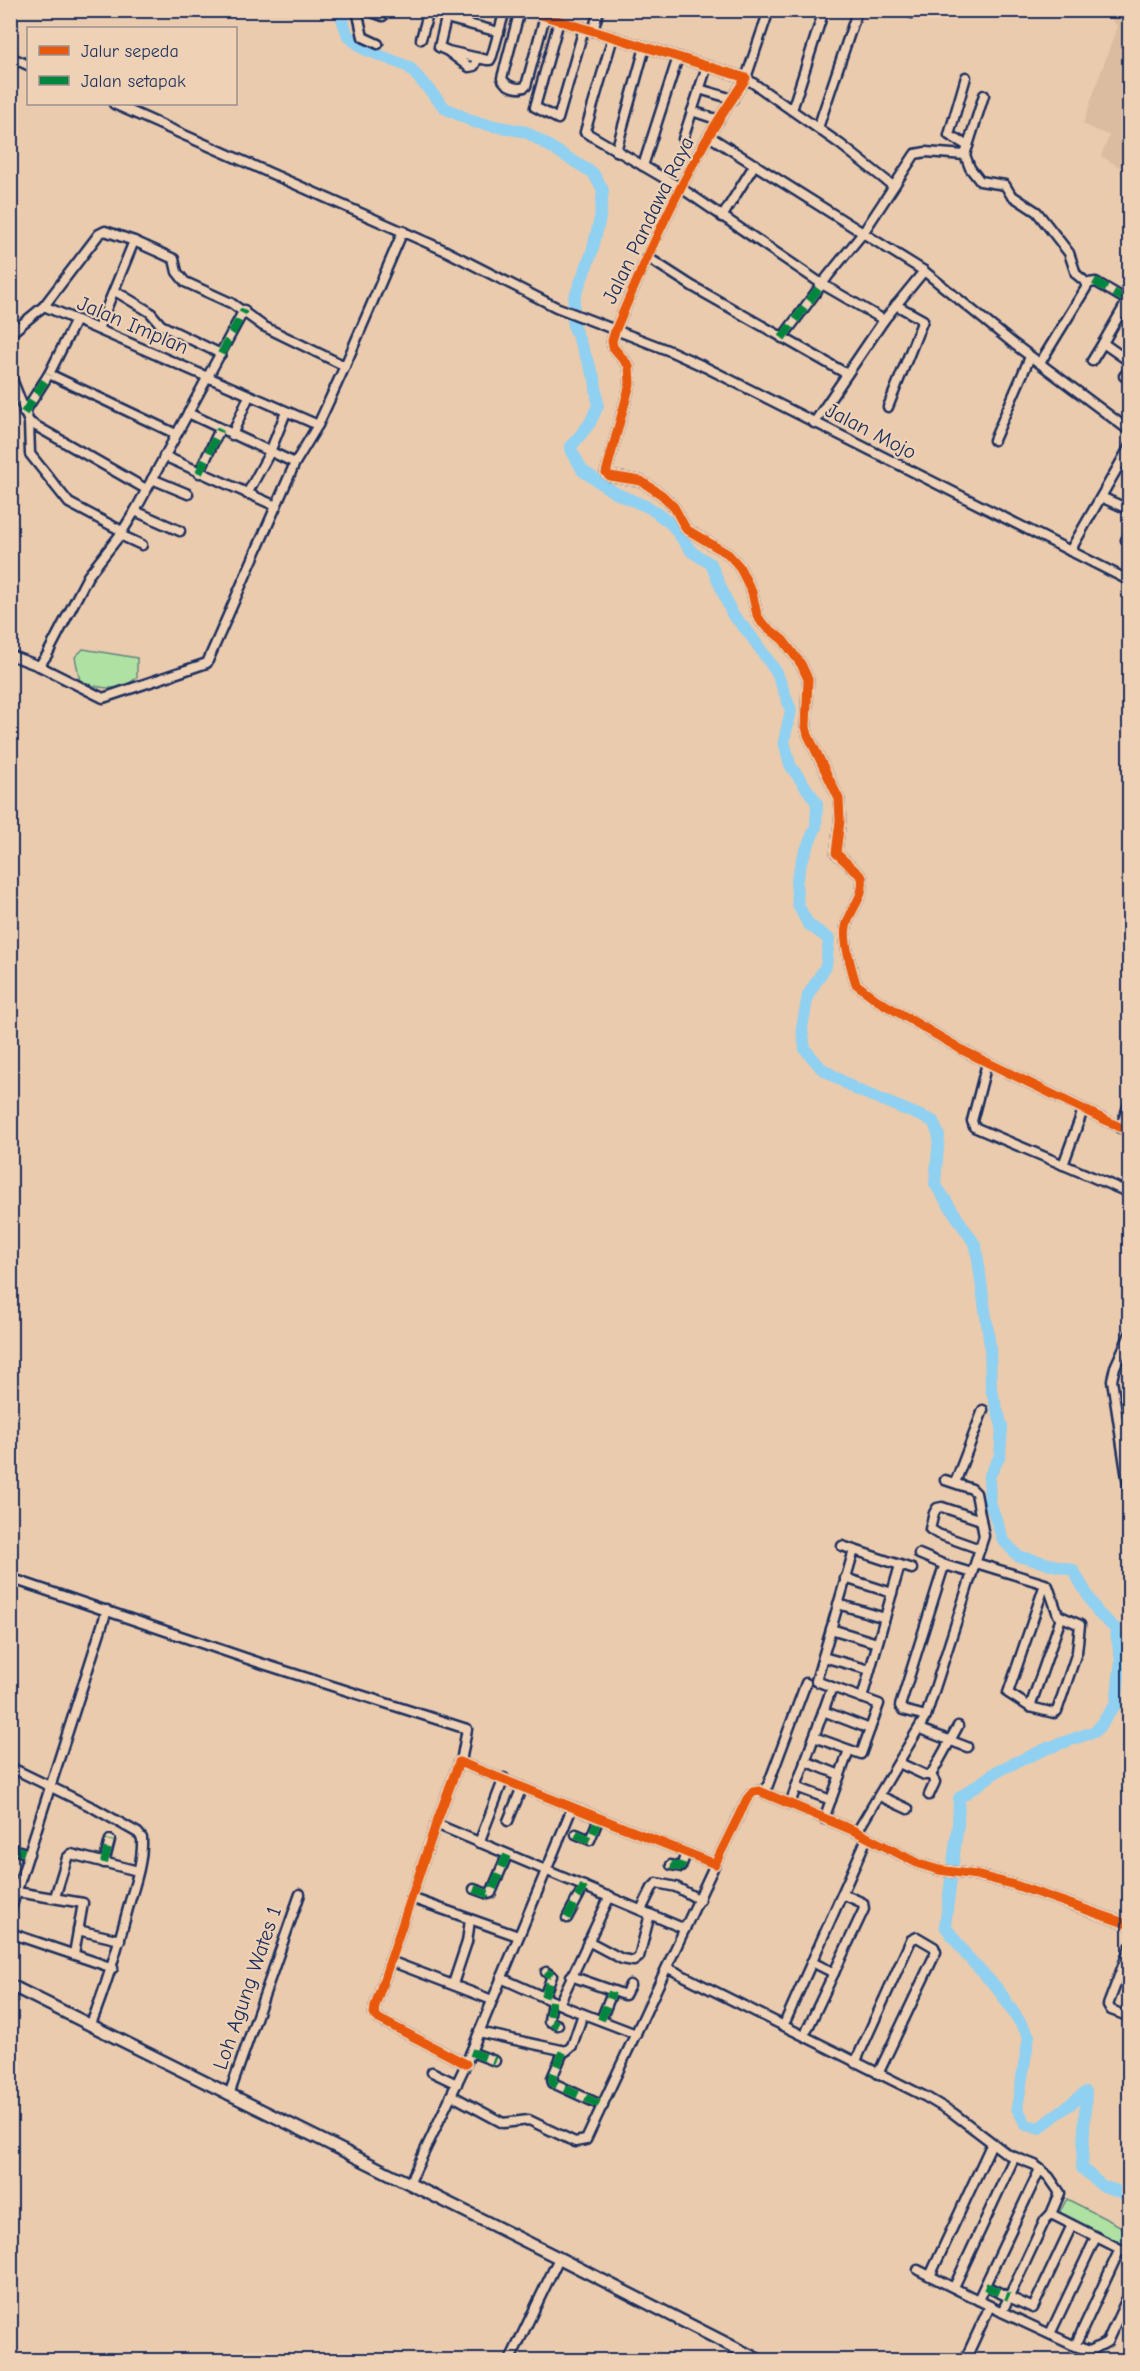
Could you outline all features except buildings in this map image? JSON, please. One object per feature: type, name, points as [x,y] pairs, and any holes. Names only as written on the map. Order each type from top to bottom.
[{"type":"main road","points":[[10,1985],[559,2258],[754,2360]]},
{"type":"street","points":[[357,10],[363,37],[378,44]]},
{"type":"street","points":[[366,10],[383,16]]},
{"type":"street","points":[[421,39],[429,10]]},
{"type":"street","points":[[499,32],[447,14],[438,45],[469,67],[474,66],[478,58],[490,60],[499,32],[506,10]]},
{"type":"street","points":[[520,10],[502,78],[505,83],[513,87],[526,86],[545,16]]},
{"type":"street","points":[[525,10],[746,78],[818,128],[893,186]]},
{"type":"street","points":[[559,21],[535,107],[558,120],[589,29],[599,10]]},
{"type":"street","name":"Jalan Pandawa Raya","points":[[615,331],[646,257],[681,188],[709,136],[746,78],[769,10]]},
{"type":"street","points":[[792,110],[824,10]]},
{"type":"street","points":[[904,10],[913,13],[916,10]]},
{"type":"street","points":[[818,128],[857,12]]},
{"type":"street","points":[[613,37],[585,132],[681,188],[822,284],[884,320]]},
{"type":"street","points":[[616,151],[645,47]]},
{"type":"street","points":[[10,57],[27,65]]},
{"type":"street","points":[[643,166],[678,57]]},
{"type":"street","points":[[683,139],[707,66]]},
{"type":"street","points":[[966,77],[948,135],[966,150]]},
{"type":"street","points":[[699,89],[733,99]]},
{"type":"street","points":[[984,95],[966,150],[970,168],[980,181],[1005,184],[1011,195],[1037,212],[1069,253],[1076,274],[1088,284]]},
{"type":"street","name":"Jalan Mojo","points":[[116,105],[403,231],[504,279],[556,308],[669,351],[1130,581]]},
{"type":"street","points":[[692,111],[719,120]]},
{"type":"street","points":[[709,136],[924,271],[1030,357],[1130,431]]},
{"type":"street","points":[[782,338],[863,232],[915,154],[966,150]]},
{"type":"street","points":[[722,217],[755,164]]},
{"type":"street","points":[[10,655],[39,666],[103,698],[207,663],[295,463],[318,425],[345,366],[403,231]]},
{"type":"street","points":[[10,333],[44,306],[102,232],[134,241],[175,260],[177,272],[186,282],[244,310],[263,326],[345,366]]},
{"type":"street","points":[[98,329],[134,241]]},
{"type":"street","points":[[646,257],[692,286],[847,374]]},
{"type":"street","points":[[814,423],[884,320],[924,271]]},
{"type":"street","points":[[1040,363],[1088,284],[1094,281],[1129,301],[1092,361]]},
{"type":"street","points":[[115,291],[150,312],[161,325],[221,354]]},
{"type":"street","name":"Jalan Implan","points":[[44,306],[318,425]]},
{"type":"street","points":[[888,407],[923,320],[896,306]]},
{"type":"street","points":[[39,666],[61,631],[88,576],[135,512],[244,310]]},
{"type":"street","points":[[24,413],[49,374],[76,320]]},
{"type":"street","points":[[615,331],[612,341],[629,366],[630,384],[607,468],[610,476],[641,481],[663,495],[674,507],[686,529],[728,554],[739,566],[752,592],[757,615],[762,623],[783,640],[808,679],[806,727],[808,735],[840,805],[836,853],[862,877],[862,895],[849,918],[846,931],[856,984],[877,1000],[987,1063],[1083,1110],[1122,1125],[1130,1132]]},
{"type":"street","points":[[1103,343],[1130,362]]},
{"type":"street","points":[[994,440],[1030,357]]},
{"type":"street","points":[[10,374],[29,422],[30,454],[63,496],[84,512],[142,545]]},
{"type":"street","points":[[49,374],[176,434]]},
{"type":"street","points":[[232,435],[249,396]]},
{"type":"street","points":[[247,494],[270,452],[286,412]]},
{"type":"street","points":[[188,413],[295,463]]},
{"type":"street","points":[[29,422],[146,489]]},
{"type":"street","points":[[198,473],[219,429]]},
{"type":"street","points":[[1070,551],[1129,449]]},
{"type":"street","points":[[164,456],[276,506]]},
{"type":"street","points":[[152,479],[188,494]]},
{"type":"street","points":[[1101,497],[1130,510]]},
{"type":"street","points":[[135,512],[180,531]]},
{"type":"street","points":[[1130,534],[1126,540],[1130,543]]},
{"type":"street","points":[[987,1063],[972,1121],[974,1127],[1130,1194]]},
{"type":"street","points":[[1122,1125],[1130,1102]]},
{"type":"street","points":[[1063,1165],[1083,1110]]},
{"type":"street","points":[[1130,1334],[1113,1371],[1112,1380],[1130,1498]]},
{"type":"street","points":[[956,1484],[983,1410]]},
{"type":"street","points":[[857,1832],[926,1716],[980,1549],[984,1530],[975,1493],[972,1489],[945,1480]]},
{"type":"street","points":[[980,1549],[930,1529],[938,1508],[981,1520]]},
{"type":"street","points":[[842,1546],[912,1569]]},
{"type":"street","points":[[814,1737],[861,1754],[879,1704],[816,1681],[854,1550]]},
{"type":"street","points":[[919,1554],[972,1574]]},
{"type":"street","points":[[976,1563],[1049,1587],[1061,1618],[1030,1707]]},
{"type":"street","points":[[862,1698],[900,1565]]},
{"type":"street","points":[[926,1716],[903,1710],[900,1706],[945,1565]]},
{"type":"street","points":[[10,1578],[257,1662],[468,1729],[461,1762],[457,1765],[436,1824],[375,2006],[376,2017],[466,2064]]},
{"type":"street","points":[[845,1578],[892,1593]]},
{"type":"street","points":[[1044,1584],[1008,1693],[1030,1707],[1053,1713],[1058,1711],[1077,1652],[1080,1627],[1078,1624],[1061,1618]]},
{"type":"street","points":[[838,1604],[885,1618]]},
{"type":"street","points":[[10,1912],[107,1610]]},
{"type":"street","points":[[831,1629],[878,1643]]},
{"type":"street","points":[[823,1656],[870,1670]]},
{"type":"street","points":[[765,1793],[806,1683]]},
{"type":"street","points":[[790,1804],[832,1687]]},
{"type":"street","points":[[823,1712],[870,1729]]},
{"type":"street","points":[[931,1775],[958,1726]]},
{"type":"street","points":[[920,1729],[967,1747]]},
{"type":"street","points":[[824,1819],[849,1750]]},
{"type":"street","points":[[805,1761],[840,1775]]},
{"type":"street","points":[[461,1762],[715,1864]]},
{"type":"street","points":[[899,1763],[925,1775],[931,1775]]},
{"type":"street","points":[[10,1767],[94,1808],[141,1835],[142,1845],[138,1871],[113,1968],[91,2024]]},
{"type":"street","points":[[929,1795],[935,1782],[931,1775]]},
{"type":"street","points":[[479,1843],[504,1778]]},
{"type":"street","points":[[508,1821],[522,1787]]},
{"type":"street","points":[[796,1787],[831,1800]]},
{"type":"street","points":[[451,2095],[503,2123],[530,2120],[580,2143],[589,2137],[715,1864],[747,1800],[755,1791],[765,1793],[857,1832],[908,1860],[929,1868],[961,1872],[1024,1888],[1130,1925]]},
{"type":"street","points":[[880,1796],[908,1809]]},
{"type":"street","points":[[409,2184],[466,2064],[572,1808]]},
{"type":"street","points":[[576,1834],[590,1840],[599,1818]]},
{"type":"street","points":[[436,1824],[685,1929]]},
{"type":"street","points":[[786,2020],[867,1838]]},
{"type":"street","points":[[104,1863],[110,1840]]},
{"type":"street","points":[[10,1848],[29,1854]]},
{"type":"street","points":[[55,1897],[68,1855],[74,1853],[138,1871]]},
{"type":"street","points":[[671,1865],[681,1867],[686,1854]]},
{"type":"street","points":[[474,1889],[491,1893],[507,1855]]},
{"type":"street","points":[[588,1941],[622,1959],[634,1961],[639,1957],[645,1912],[652,1888],[657,1883],[676,1887],[700,1899]]},
{"type":"street","points":[[567,1918],[584,1886]]},
{"type":"street","points":[[17,1892],[55,1897],[83,1904],[74,1954]]},
{"type":"street","name":"Loh Agung Wates 1","points":[[229,2095],[300,1894]]},
{"type":"street","points":[[807,2030],[865,1906],[843,1894]]},
{"type":"street","points":[[552,2000],[571,1976],[610,1896]]},
{"type":"street","points":[[411,1898],[518,1936]]},
{"type":"street","points":[[453,1984],[470,1920]]},
{"type":"street","points":[[78,1930],[120,1940]]},
{"type":"street","points":[[10,1933],[113,1968]]},
{"type":"street","points":[[855,2063],[911,1940],[917,1937],[934,1947],[935,1954],[878,2074]]},
{"type":"street","points":[[1130,1947],[1127,1966],[1108,2006],[1111,2010],[1130,2017]]},
{"type":"street","points":[[390,1961],[492,2000]]},
{"type":"street","points":[[812,1962],[834,1973]]},
{"type":"street","points":[[668,1968],[948,2110],[1014,2157],[1041,2169],[1054,2182],[1059,2193],[1051,2214],[1045,2220],[1002,2312]]},
{"type":"street","points":[[546,1972],[552,1976],[549,2020],[558,2025]]},
{"type":"street","points":[[571,1976],[626,1995],[630,1985]]},
{"type":"street","points":[[501,1978],[583,2014],[636,2034]]},
{"type":"street","points":[[601,2020],[612,1992]]},
{"type":"street","points":[[479,2032],[563,2052],[572,2046],[583,2014]]},
{"type":"street","points":[[471,2052],[495,2061]]},
{"type":"street","points":[[563,2052],[552,2078],[553,2084],[603,2106]]},
{"type":"street","points":[[432,2072],[457,2084]]},
{"type":"street","points":[[930,2276],[992,2143]]},
{"type":"street","points":[[954,2288],[1014,2157]]},
{"type":"street","points":[[978,2300],[1041,2169]]},
{"type":"street","points":[[1051,2214],[1130,2254]]},
{"type":"street","points":[[985,2286],[1033,2308],[1072,2225]]},
{"type":"street","points":[[1050,2334],[1096,2237]]},
{"type":"street","points":[[1075,2346],[1120,2249]]},
{"type":"street","points":[[510,2361],[559,2258]]},
{"type":"street","points":[[918,2270],[1002,2312],[1090,2351],[1104,2344],[1130,2292]]},
{"type":"street","points":[[965,2361],[990,2306]]},
{"type":"shaded area","points":[[1104,11],[1129,11],[1129,173],[1101,156],[1109,136],[1083,124],[1117,26]]},
{"type":"green space","points":[[83,649],[137,658],[137,677],[124,686],[110,688],[80,681],[75,657]]},
{"type":"green space","points":[[1067,2199],[1122,2227],[1126,2248],[1061,2215],[1059,2213]]},
{"type":"waterway","points":[[339,10],[348,36],[364,49],[409,67],[445,108],[474,122],[526,132],[593,173],[603,190],[600,218],[592,252],[574,299],[573,325],[595,379],[598,405],[590,423],[570,448],[583,471],[615,493],[650,508],[671,524],[692,552],[711,564],[732,614],[749,633],[777,673],[791,710],[784,741],[790,765],[817,803],[816,827],[802,859],[796,883],[798,905],[808,924],[829,939],[826,966],[808,995],[802,1028],[805,1049],[821,1068],[855,1089],[933,1121],[939,1136],[935,1184],[976,1246],[990,1346],[991,1389],[1002,1426],[1000,1456],[989,1477],[990,1502],[1003,1540],[1018,1556],[1073,1570],[1098,1613],[1115,1628],[1121,1660],[1116,1704],[1096,1731],[1048,1748],[999,1770],[959,1798],[958,1824],[945,1926],[967,1956],[998,1989],[1029,2036],[1017,2108],[1026,2125],[1039,2128],[1086,2092],[1082,2168],[1101,2185],[1130,2196]]},
{"type":"marked path","points":[[1094,281],[1130,302]]},
{"type":"marked path","points":[[782,338],[822,284]]},
{"type":"marked path","points":[[221,354],[244,310]]},
{"type":"marked path","points":[[24,413],[49,374]]},
{"type":"marked path","points":[[199,473],[220,429]]},
{"type":"marked path","points":[[576,1834],[590,1840],[599,1818]]},
{"type":"marked path","points":[[104,1863],[110,1840]]},
{"type":"marked path","points":[[10,1848],[29,1854]]},
{"type":"marked path","points":[[671,1865],[681,1867],[686,1853]]},
{"type":"marked path","points":[[474,1889],[491,1893],[507,1855]]},
{"type":"marked path","points":[[567,1918],[584,1886]]},
{"type":"marked path","points":[[544,1997],[552,1976],[546,1972]]},
{"type":"marked path","points":[[601,2020],[612,1992]]},
{"type":"marked path","points":[[552,2001],[549,2021],[558,2025]]},
{"type":"marked path","points":[[471,2052],[495,2061]]},
{"type":"marked path","points":[[563,2052],[552,2078],[553,2083],[603,2106]]},
{"type":"marked path","points":[[985,2286],[1009,2297]]},
{"type":"cycle path","points":[[525,10],[746,78],[709,135],[680,190],[615,331],[613,347],[629,366],[630,384],[606,473],[610,476],[641,481],[662,495],[674,507],[686,529],[728,554],[739,566],[752,592],[757,615],[762,623],[783,640],[801,664],[808,679],[806,727],[808,735],[839,799],[840,821],[836,853],[862,877],[861,891],[848,920],[845,933],[848,956],[856,984],[877,1000],[964,1051],[1130,1132]]},
{"type":"cycle path","points":[[466,2064],[379,2019],[374,2014],[436,1824],[459,1762],[715,1864],[747,1799],[753,1792],[759,1791],[857,1832],[919,1864],[1015,1885],[1130,1925]]}]
